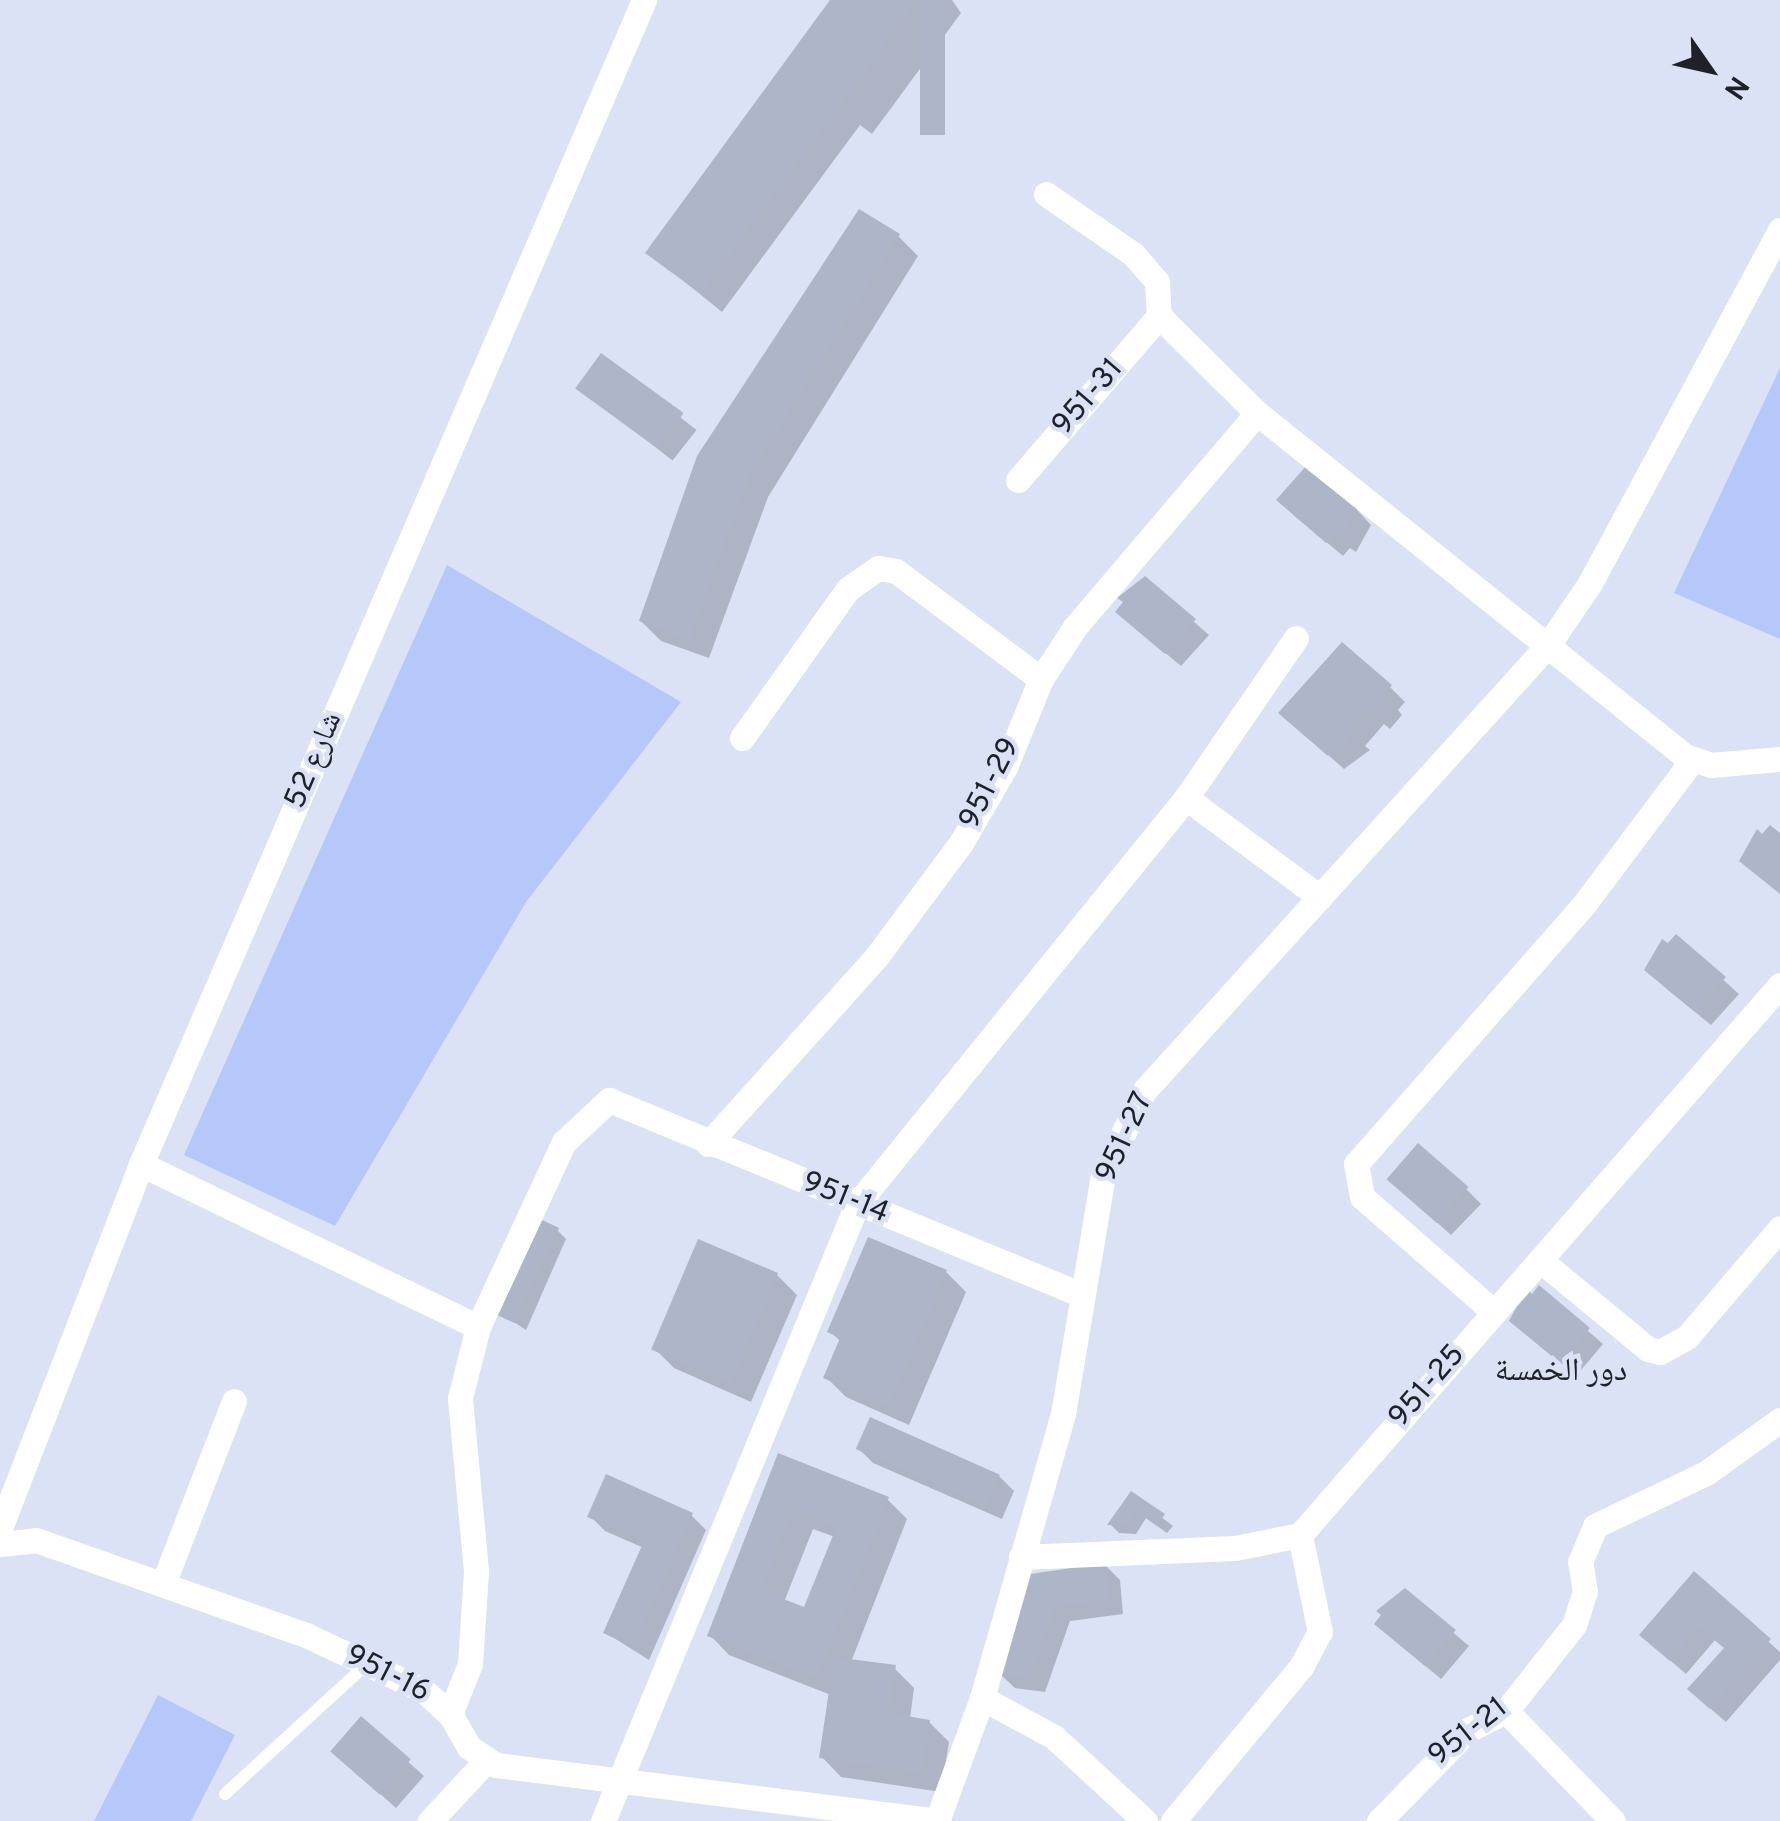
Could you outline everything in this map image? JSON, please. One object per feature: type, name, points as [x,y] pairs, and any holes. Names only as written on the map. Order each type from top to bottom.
[{"type":"street","name":"شارع 52","points":[[0,1528],[141,1164],[644,0]]},
{"type":"street","points":[[1046,194],[1134,254],[1157,282],[1159,316],[1257,413],[1694,759],[1712,765],[1780,759]]},
{"type":"street","name":"951-27","points":[[938,1821],[982,1698],[1078,1352],[1082,1295],[1103,1174],[1144,1091],[1548,645],[1590,584],[1780,230]]},
{"type":"street","name":"951-31","points":[[1018,480],[1159,316]]},
{"type":"street","name":"951-29","points":[[708,1144],[877,956],[961,843],[1005,767],[1041,679],[1075,627],[1257,413]]},
{"type":"street","points":[[742,738],[848,589],[878,568],[896,572],[1041,679]]},
{"type":"street","points":[[603,1821],[857,1204],[1186,798],[1296,638]]},
{"type":"street","points":[[1494,1312],[1362,1197],[1356,1164],[1585,903],[1694,759]]},
{"type":"street","points":[[1186,798],[1320,897]]},
{"type":"street","name":"951-25","points":[[1300,1535],[1780,985]]},
{"type":"street","name":"951-14","points":[[478,1327],[564,1142],[609,1100],[1082,1295]]},
{"type":"street","points":[[141,1164],[478,1327],[460,1398],[476,1571],[470,1664],[450,1714]]},
{"type":"street","points":[[1540,1260],[1648,1350],[1660,1352],[1687,1337],[1780,1228]]},
{"type":"street","points":[[163,1584],[234,1401]]},
{"type":"street","name":"951-21","points":[[1379,1821],[1468,1730],[1506,1711],[1574,1625],[1586,1592],[1580,1562],[1595,1526],[1706,1473],[1780,1420]]},
{"type":"street","points":[[1021,1556],[1236,1548],[1300,1535],[1320,1632],[1300,1667],[1173,1821]]},
{"type":"street","name":"951-16","points":[[0,1544],[36,1540],[163,1584],[368,1664],[423,1690],[450,1714],[486,1761]]},
{"type":"street","points":[[982,1698],[1054,1737],[1135,1818]]},
{"type":"street","points":[[1506,1711],[1613,1821]]},
{"type":"street","points":[[430,1821],[486,1761],[842,1818],[900,1812],[938,1821]]},
{"type":"lane","points":[[225,1794],[368,1664]]},
{"type":"shaded area","points":[[1780,368],[1780,639],[1674,593]]},
{"type":"shaded area","points":[[447,565],[681,702],[526,902],[335,1226],[184,1155]]},
{"type":"shaded area","points":[[158,1695],[235,1735],[191,1821],[94,1821]]},
{"type":"building","points":[[830,0],[918,0],[701,294],[645,253]]},
{"type":"building","points":[[920,0],[945,0],[945,135],[920,135]]},
{"type":"building","points":[[859,209],[900,234],[749,477],[689,640],[639,621],[697,456]]},
{"type":"building","points":[[601,353],[684,413],[658,449],[575,389]]},
{"type":"building","points":[[1307,465],[1358,508],[1340,540],[1334,535],[1326,543],[1276,500]]},
{"type":"building","points":[[1145,576],[1196,619],[1165,654],[1115,612],[1123,602],[1117,598]]},
{"type":"building","points":[[1342,642],[1392,685],[1385,694],[1389,699],[1361,720],[1337,700],[1360,721],[1341,752],[1336,747],[1328,756],[1278,713]]},
{"type":"building","points":[[1770,825],[1780,833],[1780,894],[1739,861],[1757,829],[1762,834]]},
{"type":"building","points":[[1676,934],[1726,977],[1695,1012],[1644,970],[1662,939],[1668,943]]},
{"type":"building","points":[[1418,1143],[1469,1187],[1437,1223],[1387,1179]]},
{"type":"building","points":[[542,1220],[559,1228],[515,1323],[498,1315]]},
{"type":"building","points":[[868,1237],[947,1270],[889,1407],[823,1378],[840,1338],[827,1332]]},
{"type":"building","points":[[698,1239],[778,1273],[731,1383],[651,1349]]},
{"type":"building","points":[[1539,1285],[1590,1328],[1560,1363],[1509,1321],[1526,1289],[1532,1294]]},
{"type":"building","points":[[870,1417],[1000,1475],[985,1507],[856,1449]]},
{"type":"building","points":[[778,1453],[889,1497],[817,1679],[707,1636]],"holes":[[[793,1510],[836,1528],[804,1607],[761,1590]]]},
{"type":"building","points":[[606,1474],[693,1513],[634,1647],[603,1633],[644,1541],[587,1517]]},
{"type":"building","points":[[1131,1491],[1165,1514],[1157,1526],[1136,1511],[1126,1525],[1107,1525]]},
{"type":"building","points":[[1106,1563],[1109,1600],[1055,1607],[1030,1679],[997,1674],[1030,1574]]},
{"type":"building","points":[[1694,1571],[1771,1639],[1710,1709],[1687,1689],[1724,1648],[1699,1627],[1670,1661],[1639,1635]]},
{"type":"building","points":[[1405,1588],[1456,1630],[1425,1666],[1374,1624],[1381,1615],[1376,1611]]},
{"type":"building","points":[[834,1657],[896,1665],[889,1713],[930,1720],[922,1773],[819,1758]]},
{"type":"building","points":[[361,1716],[411,1759],[380,1795],[330,1751]]},
{"type":"district","name":"دور الخمسة","points":[[1561,1372]]}]
